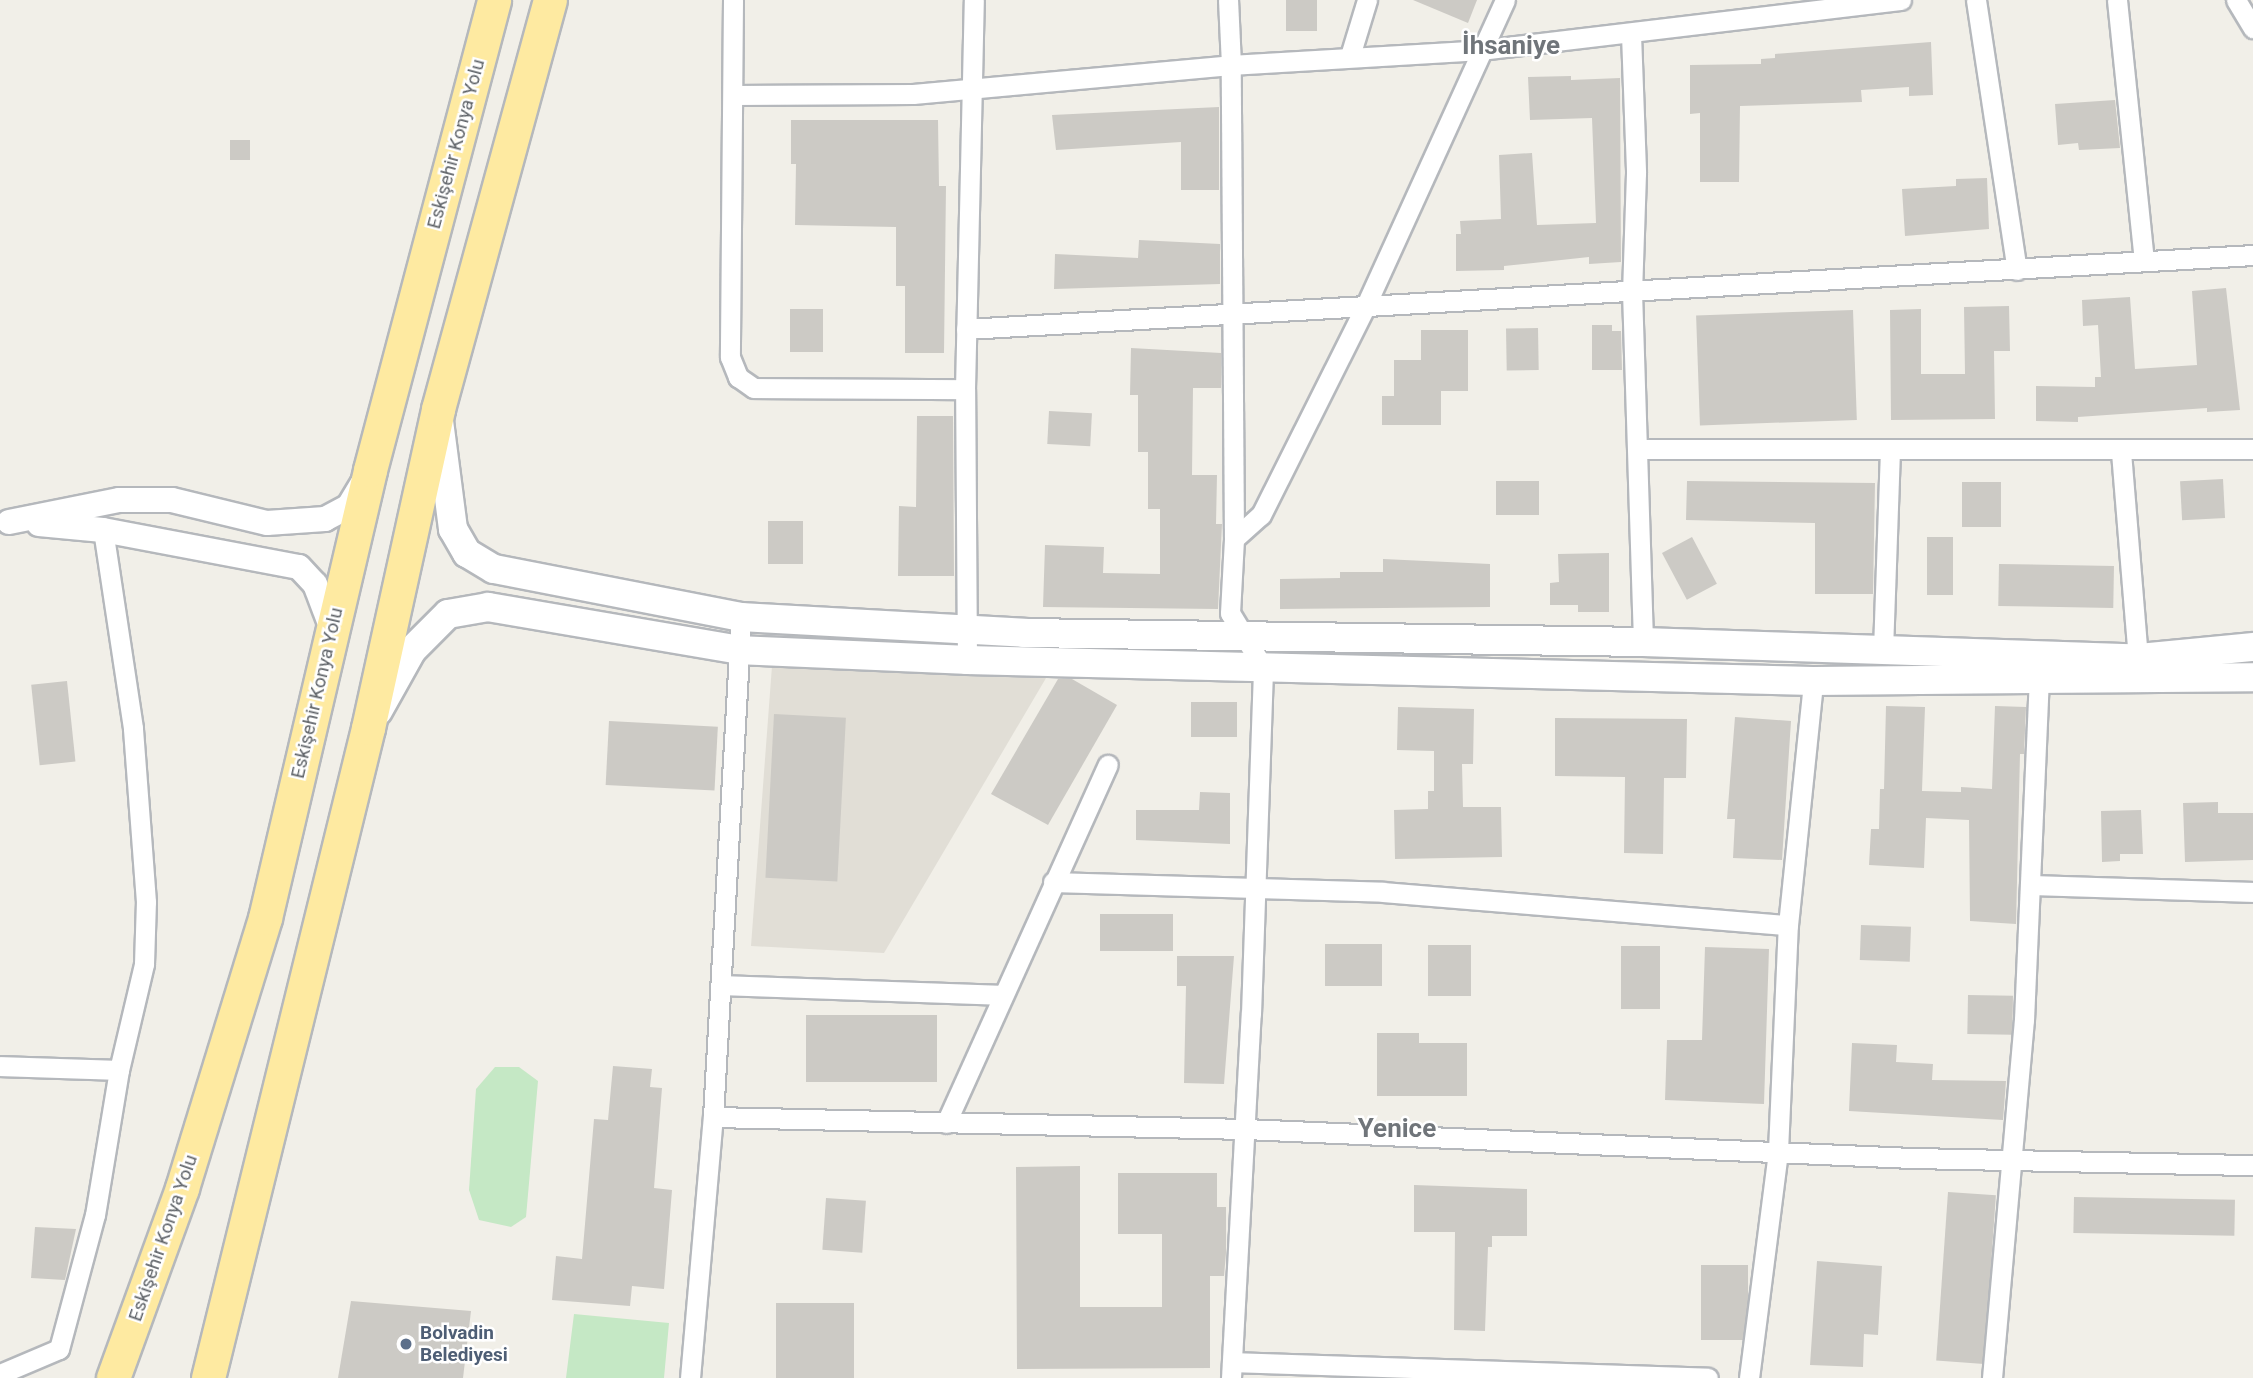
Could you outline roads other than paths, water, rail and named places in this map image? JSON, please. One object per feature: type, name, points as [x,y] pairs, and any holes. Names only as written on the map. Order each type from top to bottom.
[{"type":"highway","name":"Eskişehir Konya Yolu","points":[[113,1378],[182,1188],[265,918],[370,470],[494,0]]},
{"type":"highway","points":[[208,1378],[368,728],[438,409],[550,0]]},
{"type":"main road","points":[[438,409],[453,529],[467,552],[495,569],[741,617],[970,631],[1241,638],[1643,642],[2137,658],[2253,647]]},
{"type":"main road","points":[[368,728],[412,650],[448,614],[488,607],[739,650],[967,660],[1814,681],[2253,677]]},
{"type":"street","points":[[733,0],[730,358],[738,377],[754,388],[965,390]]},
{"type":"street","points":[[967,660],[970,631],[965,390],[974,0]]},
{"type":"street","points":[[1228,0],[1231,65],[1234,539],[1230,612],[1241,638],[1263,667],[1245,1129],[1232,1370],[1708,1378]]},
{"type":"street","points":[[1350,56],[1367,0]]},
{"type":"street","points":[[1234,539],[1261,515],[1366,305],[1504,0]]},
{"type":"street","points":[[733,95],[804,97],[973,88],[1350,56],[1481,50],[1902,0]]},
{"type":"street","points":[[1976,0],[2017,270]]},
{"type":"street","points":[[2117,0],[2144,261]]},
{"type":"street","points":[[2236,0],[2253,29]]},
{"type":"street","points":[[1631,34],[1636,173],[1632,290],[1643,642]]},
{"type":"street","points":[[966,329],[1147,322],[1366,305],[2253,255]]},
{"type":"street","points":[[1639,449],[2121,452],[2253,449]]},
{"type":"street","points":[[1883,650],[1890,451]]},
{"type":"street","points":[[2121,452],[2137,658]]},
{"type":"street","points":[[4,521],[119,500],[172,500],[267,523],[325,519],[349,506],[370,470]]},
{"type":"street","points":[[4,521],[103,530],[299,567],[315,584],[332,629]]},
{"type":"street","points":[[0,1374],[59,1349],[95,1215],[119,1070],[144,964],[146,902],[133,728],[103,530]]},
{"type":"street","points":[[690,1378],[722,985],[741,617]]},
{"type":"street","points":[[1749,1378],[1778,1151],[1788,925],[1814,681]]},
{"type":"street","points":[[1992,1378],[2033,885],[2039,681]]},
{"type":"street","points":[[946,1123],[1108,765]]},
{"type":"street","points":[[1054,882],[1255,888],[1555,904],[1788,925]]},
{"type":"street","points":[[2033,885],[2253,892]]},
{"type":"street","points":[[722,985],[1003,995]]},
{"type":"street","points":[[0,1066],[119,1070]]},
{"type":"street","points":[[713,1117],[1245,1129],[2012,1162],[2253,1165]]},
{"type":"place","name":"Bolvadin Belediyesi","points":[[406,1344]]},
{"type":"district","name":"İhsaniye","points":[[1511,46]]},
{"type":"district","name":"Yenice","points":[[1397,1129]]}]
